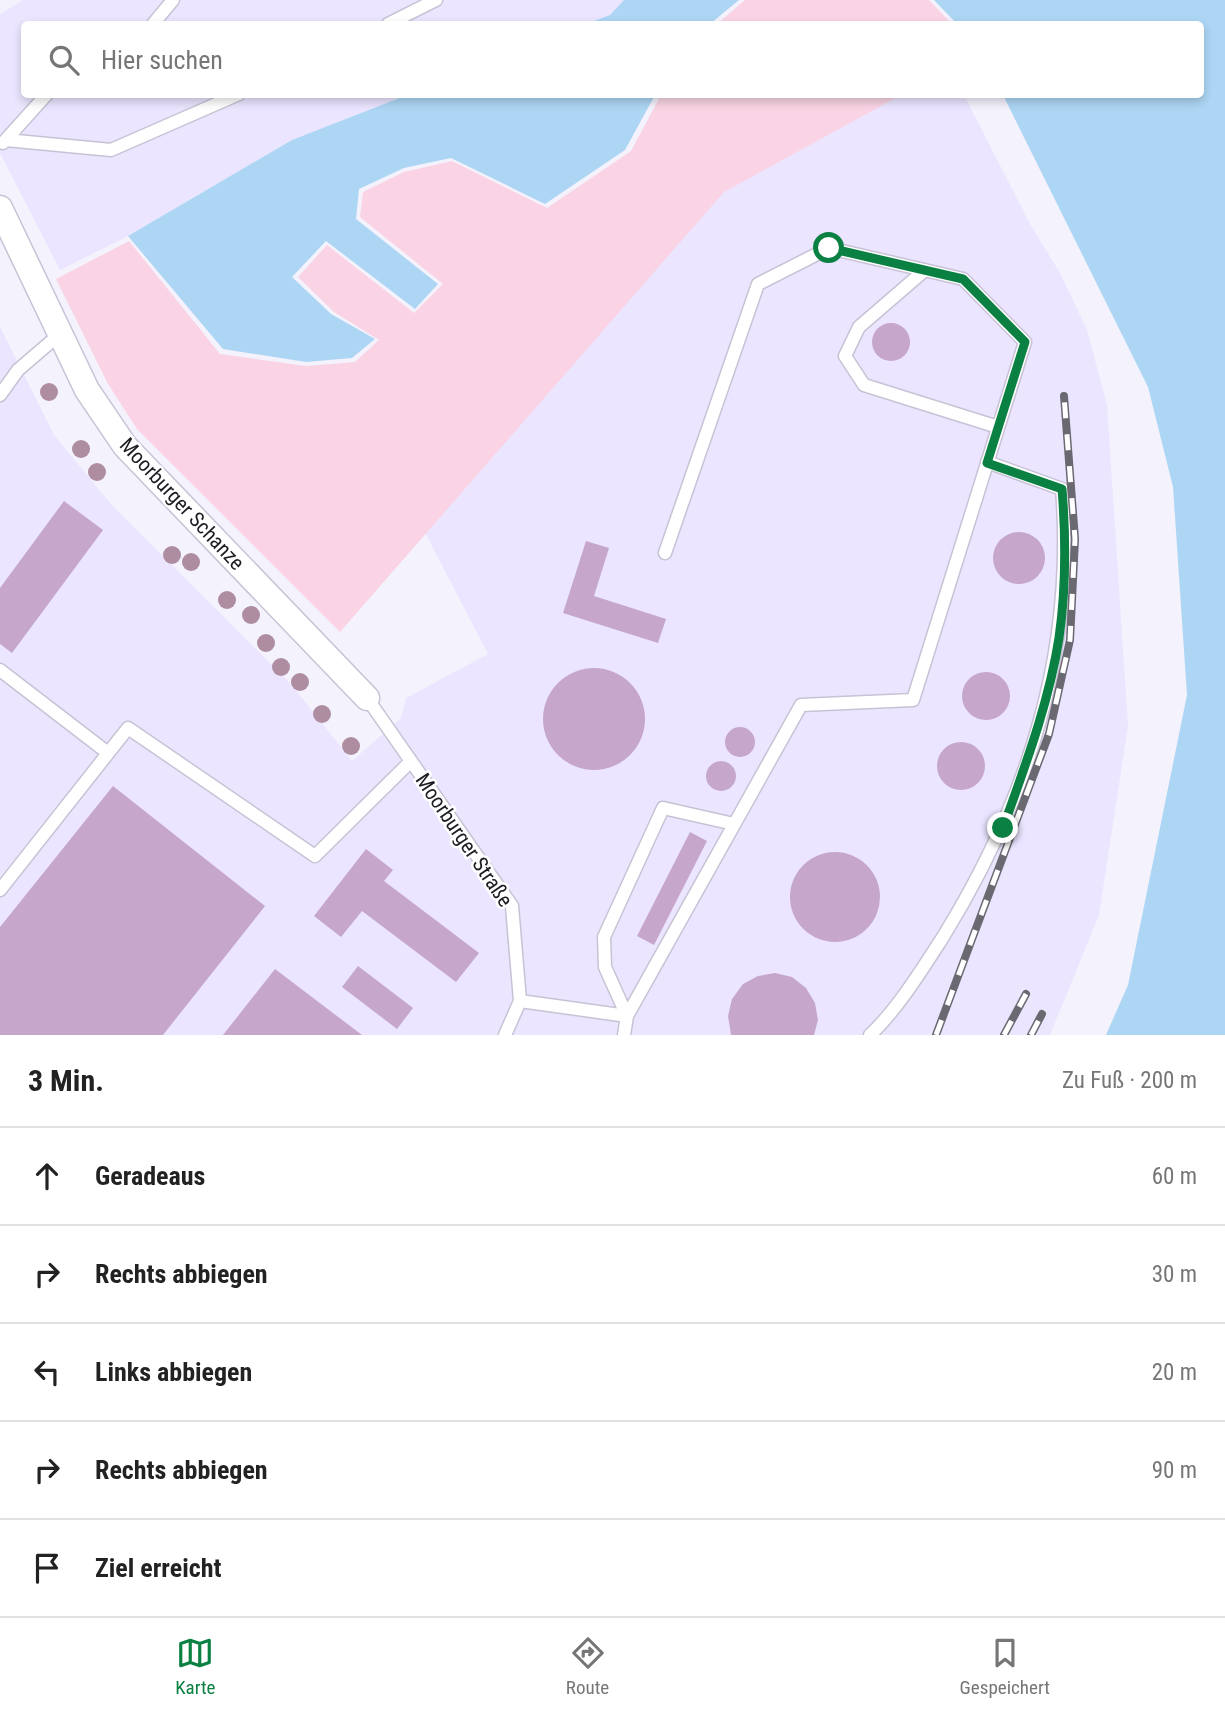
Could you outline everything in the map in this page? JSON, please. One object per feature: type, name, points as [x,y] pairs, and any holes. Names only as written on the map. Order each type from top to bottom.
[{"type":"street","name":"Moorburger Schanze","points":[[0,208],[87,390],[125,446],[366,698]]},
{"type":"lane","points":[[156,21],[173,0]]},
{"type":"lane","points":[[394,21],[436,0]]},
{"type":"lane","points":[[3,143],[43,98]]},
{"type":"lane","points":[[3,143],[111,150],[230,98]]},
{"type":"lane","points":[[624,1035],[626,1016],[801,705],[913,700],[1025,342],[963,279],[829,248],[758,284],[665,553]]},
{"type":"lane","points":[[925,270],[859,327],[845,356],[864,385],[998,427]]},
{"type":"lane","points":[[1,387],[61,333]]},
{"type":"lane","points":[[870,1035],[928,961],[1003,828],[1037,731],[1059,638],[1066,539],[1062,489],[987,463]]},
{"type":"lane","points":[[0,670],[108,753]]},
{"type":"lane","name":"Moorburger Straße","points":[[366,698],[512,906],[520,1001],[505,1035]]},
{"type":"lane","points":[[0,890],[128,728],[315,856],[411,761]]},
{"type":"lane","points":[[626,1016],[606,967],[604,937],[663,808],[734,824]]},
{"type":"lane","points":[[520,1001],[626,1016]]},
{"type":"shaded area","points":[[23,0],[624,0],[610,15],[594,21],[21,21],[21,98],[399,98],[292,140],[128,236],[60,270],[0,153],[0,14]]},
{"type":"shaded area","points":[[745,0],[929,0],[949,21],[720,21]]},
{"type":"shaded area","points":[[659,98],[896,98],[724,192],[340,632],[137,429],[108,384],[56,279],[129,241],[220,354],[306,366],[355,362],[379,340],[334,312],[298,277],[327,245],[414,313],[443,284],[360,217],[363,192],[404,172],[452,161],[547,208],[631,151]]},
{"type":"shaded area","points":[[888,98],[966,98],[1030,224],[1060,273],[1087,330],[1107,405],[1128,726],[1099,915],[1050,1035],[0,1035],[0,327],[54,435],[110,503],[290,683],[352,761],[401,718],[406,698],[488,654],[419,521],[737,175]]},
{"type":"water","points":[[624,0],[739,0],[714,21],[594,21],[610,15]]},
{"type":"water","points":[[934,0],[1225,0],[1225,1035],[1106,1035],[1128,985],[1187,695],[1173,487],[1148,387],[1004,98],[1204,98],[1204,21],[954,21]]},
{"type":"water","points":[[399,98],[653,98],[625,150],[545,204],[451,158],[404,168],[359,189],[356,219],[438,284],[415,309],[326,241],[292,277],[331,314],[375,339],[352,358],[306,362],[223,349],[128,236],[292,140]]},
{"type":"building","points":[[891,323],[904,329],[910,342],[904,355],[891,361],[878,355],[872,342],[878,329]]},
{"type":"building","points":[[64,501],[103,530],[12,653],[0,644],[0,588]]},
{"type":"building","points":[[1019,532],[1029,534],[1037,540],[1043,548],[1043,568],[1037,576],[1029,582],[1019,584],[1009,582],[1001,576],[995,568],[993,558],[995,548],[1001,540],[1009,534]]},
{"type":"building","points":[[586,541],[609,548],[594,596],[666,619],[658,643],[563,613]]},
{"type":"building","points":[[594,668],[623,676],[637,690],[645,719],[637,748],[623,762],[594,770],[565,762],[551,748],[543,719],[551,690],[565,676]]},
{"type":"building","points":[[986,672],[1003,679],[1010,696],[1003,713],[986,720],[969,713],[962,696],[969,679]]},
{"type":"building","points":[[740,727],[751,731],[755,742],[751,753],[740,757],[729,753],[725,742],[729,731]]},
{"type":"building","points":[[961,742],[978,749],[985,766],[978,783],[961,790],[944,783],[937,766],[944,749]]},
{"type":"building","points":[[721,761],[732,765],[736,776],[732,787],[721,791],[710,787],[706,776],[710,765]]},
{"type":"building","points":[[113,786],[265,906],[163,1035],[0,1035],[0,927]]},
{"type":"building","points":[[690,832],[707,841],[654,945],[637,936]]},
{"type":"building","points":[[366,849],[393,870],[384,881],[479,953],[456,982],[362,911],[341,937],[314,916]]},
{"type":"building","points":[[835,852],[860,860],[872,872],[880,897],[872,922],[860,934],[835,942],[810,934],[798,922],[790,897],[798,872],[810,860]]},
{"type":"building","points":[[358,966],[413,1008],[397,1029],[342,987]]},
{"type":"building","points":[[275,969],[362,1035],[223,1035]]},
{"type":"building","points":[[775,973],[792,977],[806,988],[815,1003],[818,1020],[814,1035],[731,1035],[728,1016],[732,999],[743,984],[758,976]]},
{"type":"railway","points":[[936,1035],[1049,734],[1070,640],[1075,539],[1064,396]]},
{"type":"railway","points":[[1004,1035],[1026,994]]},
{"type":"railway","points":[[1031,1035],[1042,1014]]},
{"type":"route","points":[[829,248],[963,279],[1025,342],[987,463],[1062,489],[1066,539],[1059,638],[1037,731],[1003,828]]}]
